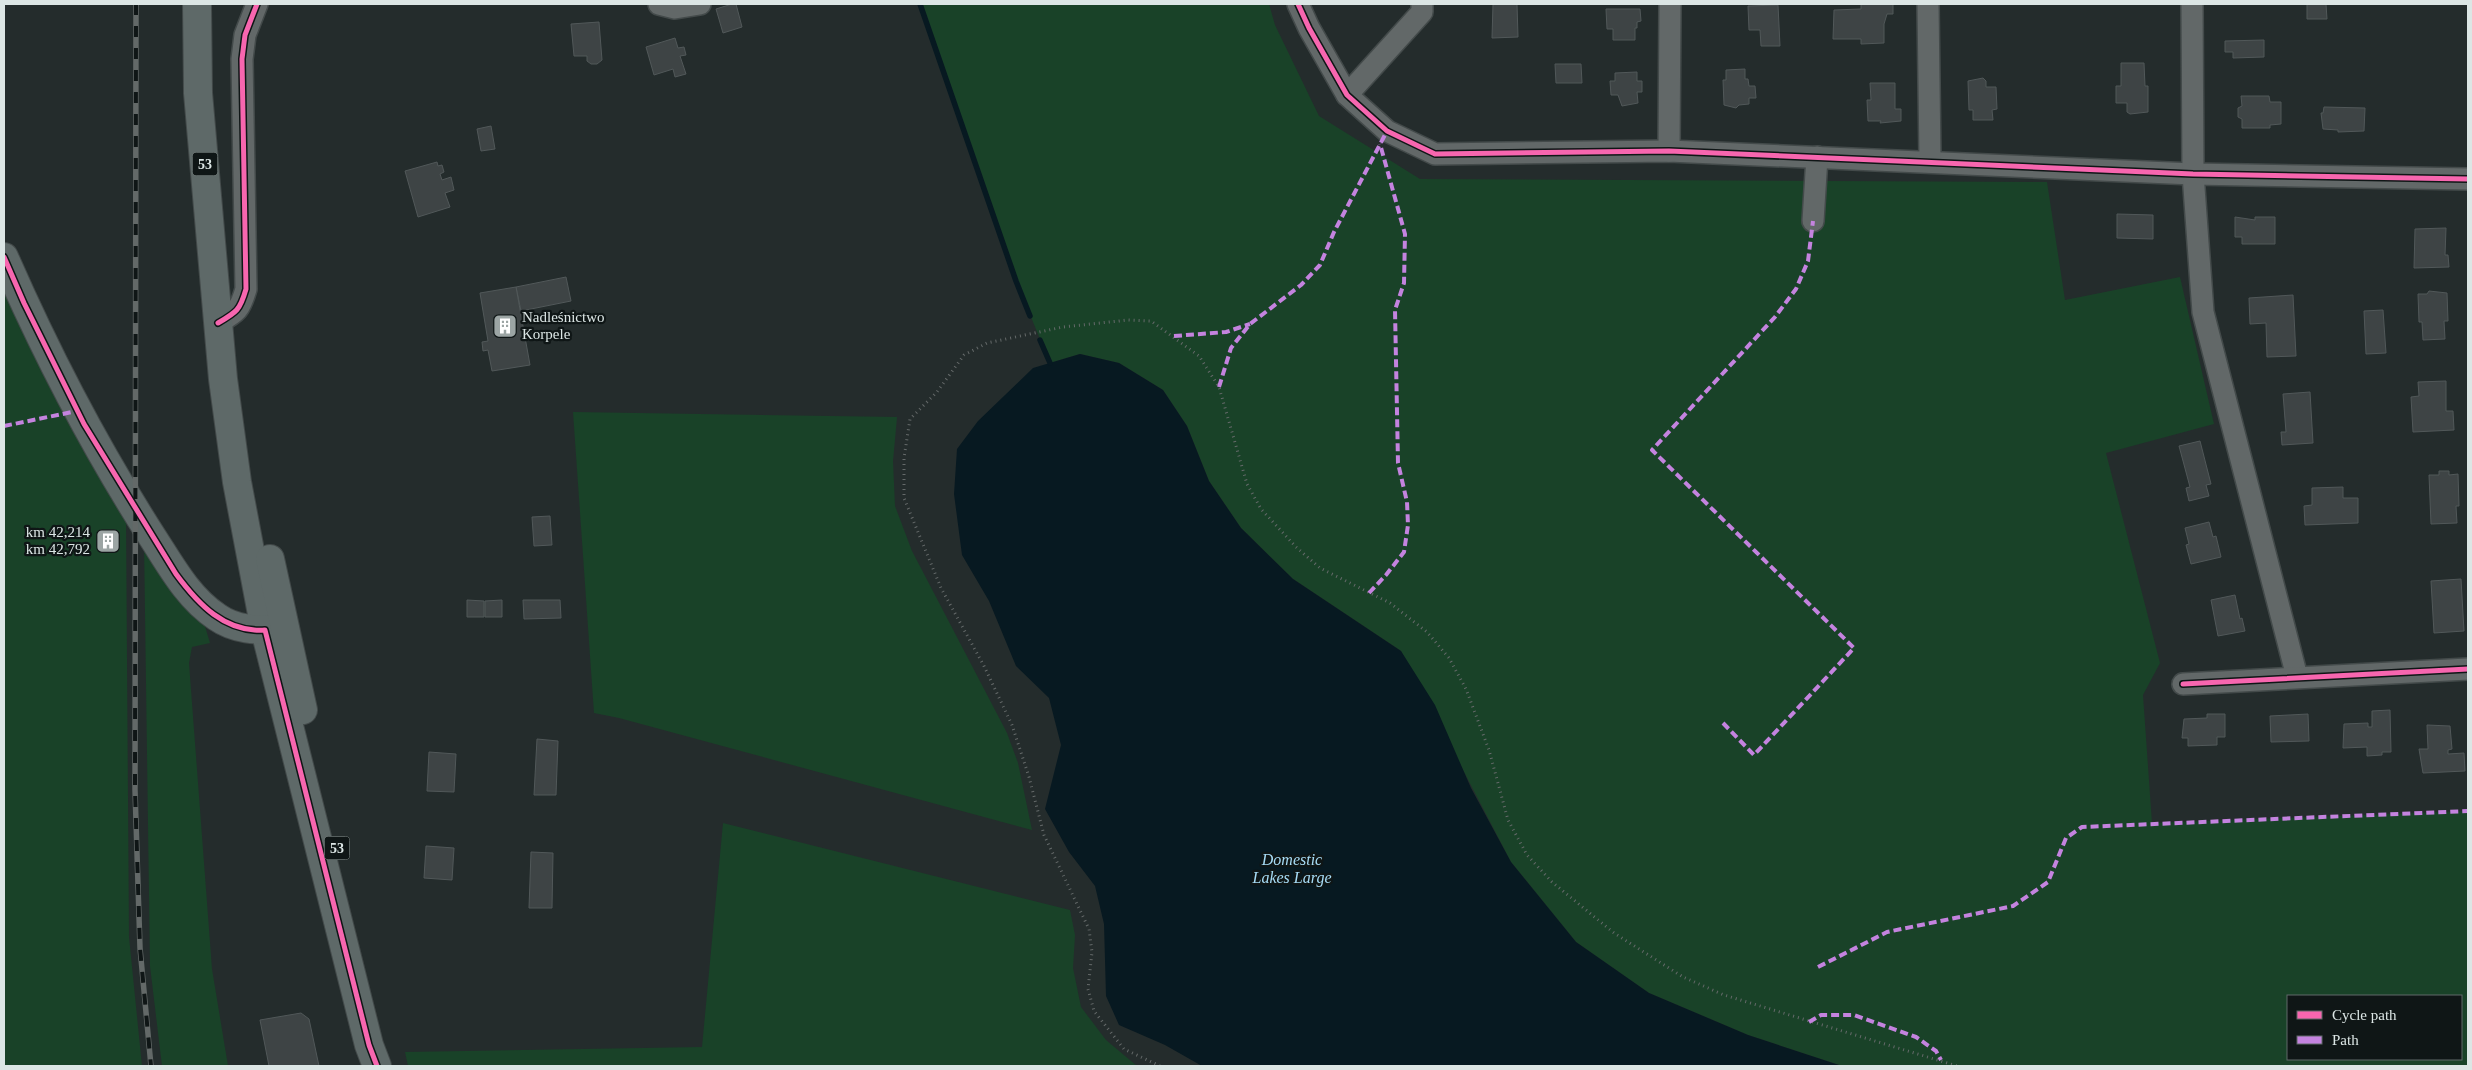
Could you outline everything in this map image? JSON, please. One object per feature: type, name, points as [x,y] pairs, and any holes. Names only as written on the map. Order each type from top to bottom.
[{"type":"main road","name":"53","points":[[197,4],[198,93],[218,323],[306,797],[377,1066]]},
{"type":"main road","points":[[4,256],[24,302],[84,424],[135,511],[192,596],[217,618],[245,629],[276,630]]},
{"type":"main road","name":"53","points":[[276,630],[307,724],[388,1066]]},
{"type":"street","points":[[218,323],[236,312],[242,304],[246,289],[242,60],[245,35],[257,4]]},
{"type":"street","points":[[659,4],[675,8],[700,4]]},
{"type":"street","points":[[1298,4],[1309,28],[1347,95],[1387,131],[1436,154],[1669,151],[2193,174],[2468,179]]},
{"type":"street","points":[[1347,95],[1422,12],[1422,4]]},
{"type":"street","points":[[1669,151],[1670,4]]},
{"type":"street","points":[[1928,4],[1930,161]]},
{"type":"street","points":[[2192,4],[2193,174],[2203,312],[2297,677]]},
{"type":"street","points":[[1812,221],[1816,157]]},
{"type":"street","points":[[2183,684],[2468,669]]},
{"type":"path","points":[[1160,1066],[1124,1049],[1094,1011],[1088,989],[1092,952],[1089,929],[1044,835],[1029,777],[1012,725],[984,666],[941,588],[904,498],[904,458],[910,419],[937,392],[964,355],[986,343],[1063,327],[1128,320],[1151,321],[1199,356],[1219,387],[1247,484],[1261,509],[1296,547],[1320,568],[1390,603],[1427,632],[1449,658],[1466,689],[1489,750],[1508,820],[1527,854],[1552,882],[1614,933],[1683,977],[1724,995],[1957,1066]]},
{"type":"green space","points":[[920,4],[1269,4],[1275,25],[1319,116],[1420,179],[2047,182],[2065,300],[2180,277],[2214,424],[2106,453],[2160,663],[2143,695],[2152,823],[2468,811],[2468,1066],[1842,1066],[1748,1035],[1649,993],[1576,942],[1511,862],[1401,651],[1293,579],[1241,528],[1209,481],[1187,426],[1163,390],[1119,363],[1080,354],[1050,363],[1016,281]]},
{"type":"green space","points":[[4,284],[126,517],[129,937],[142,1066],[4,1066]]},
{"type":"green space","points":[[573,412],[897,417],[893,461],[895,506],[912,551],[1007,733],[1018,763],[1032,830],[619,718],[594,713]]},
{"type":"green space","points":[[144,541],[168,585],[185,608],[204,623],[210,643],[192,647],[189,663],[212,969],[228,1066],[162,1066],[150,966]]},
{"type":"green space","points":[[723,823],[1070,910],[1075,935],[1073,968],[1081,1007],[1106,1040],[1137,1066],[408,1066],[405,1052],[702,1047]]},
{"type":"water","name":"Domestic Lakes Large","points":[[1080,354],[1119,363],[1163,390],[1187,426],[1209,481],[1241,528],[1293,579],[1401,651],[1435,705],[1471,788],[1511,862],[1576,942],[1649,993],[1748,1035],[1842,1066],[1202,1066],[1165,1045],[1119,1025],[1106,996],[1104,924],[1095,886],[1069,852],[1045,809],[1061,745],[1049,698],[1016,666],[989,601],[962,555],[954,494],[957,449],[978,421],[1033,368]]},
{"type":"building","points":[[736,4],[742,27],[723,33],[716,9]]},
{"type":"building","points":[[1493,4],[1517,4],[1518,37],[1492,38]]},
{"type":"building","points":[[1861,4],[1893,4],[1893,14],[1887,14],[1884,24],[1884,43],[1861,44],[1861,39],[1833,39],[1834,10],[1861,9]]},
{"type":"building","points":[[2307,4],[2326,4],[2327,19],[2307,19]]},
{"type":"building","points":[[1778,5],[1780,46],[1761,46],[1760,30],[1749,30],[1748,6]]},
{"type":"building","points":[[1606,9],[1640,9],[1641,21],[1637,22],[1637,28],[1635,28],[1635,40],[1613,40],[1613,29],[1607,29]]},
{"type":"building","points":[[599,22],[602,60],[597,64],[591,64],[587,61],[587,56],[574,56],[571,24]]},
{"type":"building","points":[[675,38],[678,48],[684,47],[686,55],[680,56],[686,74],[675,77],[673,69],[654,75],[646,47]]},
{"type":"building","points":[[2264,40],[2264,57],[2233,58],[2233,52],[2225,52],[2225,41]]},
{"type":"building","points":[[2121,63],[2144,63],[2145,86],[2148,86],[2148,112],[2130,114],[2127,112],[2127,103],[2116,103],[2116,86],[2121,86]]},
{"type":"building","points":[[1555,64],[1581,64],[1582,83],[1556,83]]},
{"type":"building","points":[[1745,69],[1745,79],[1748,79],[1749,86],[1755,86],[1756,98],[1749,98],[1749,104],[1739,105],[1736,108],[1724,105],[1723,80],[1726,80],[1726,70]]},
{"type":"building","points":[[1637,72],[1637,81],[1642,81],[1642,92],[1637,92],[1638,103],[1622,106],[1618,95],[1611,95],[1610,81],[1615,81],[1615,73]]},
{"type":"building","points":[[1983,78],[1986,81],[1986,87],[1996,87],[1997,109],[1992,110],[1993,120],[1973,120],[1973,110],[1969,110],[1968,81]]},
{"type":"building","points":[[1870,83],[1895,83],[1895,109],[1901,109],[1901,121],[1880,123],[1881,121],[1868,121],[1867,100],[1871,100]]},
{"type":"building","points":[[2241,96],[2269,96],[2270,102],[2281,102],[2281,124],[2270,125],[2270,128],[2242,128],[2242,119],[2238,117],[2238,108],[2242,106]]},
{"type":"building","points":[[2324,107],[2365,108],[2364,131],[2338,132],[2338,130],[2323,129],[2321,113],[2323,113]]},
{"type":"building","points":[[491,126],[495,149],[481,151],[477,129]]},
{"type":"building","points":[[437,162],[438,166],[442,165],[444,172],[440,174],[442,180],[451,177],[454,190],[445,193],[450,207],[418,217],[405,171]]},
{"type":"building","points":[[2117,214],[2153,215],[2153,239],[2117,238]]},
{"type":"building","points":[[2235,217],[2255,220],[2255,217],[2275,217],[2275,244],[2242,244],[2242,237],[2235,237]]},
{"type":"building","points":[[2446,228],[2445,255],[2448,255],[2449,267],[2414,268],[2415,229]]},
{"type":"building","points":[[566,277],[571,301],[521,311],[516,287]]},
{"type":"building","name":"Nadleśnictwo Korpele","points":[[516,287],[530,365],[492,371],[488,350],[483,351],[482,342],[488,341],[480,293]]},
{"type":"building","points":[[2429,291],[2447,293],[2448,321],[2444,321],[2445,339],[2423,340],[2422,322],[2419,322],[2418,294],[2427,294]]},
{"type":"building","points":[[2293,295],[2296,356],[2267,357],[2266,323],[2250,324],[2249,298]]},
{"type":"building","points":[[2383,310],[2386,353],[2366,354],[2364,311]]},
{"type":"building","points":[[2446,381],[2446,411],[2453,411],[2454,430],[2413,432],[2411,397],[2419,396],[2418,382]]},
{"type":"building","points":[[2310,392],[2313,443],[2282,445],[2281,432],[2286,432],[2283,394]]},
{"type":"building","points":[[2200,441],[2211,484],[2206,485],[2209,496],[2189,501],[2186,488],[2190,487],[2179,446]]},
{"type":"building","points":[[2439,471],[2449,471],[2449,475],[2458,474],[2459,506],[2456,506],[2457,523],[2431,524],[2429,475],[2439,475]]},
{"type":"building","points":[[2343,487],[2343,498],[2358,498],[2358,523],[2305,525],[2304,506],[2312,505],[2312,488]]},
{"type":"building","points":[[550,516],[552,545],[534,546],[532,517]]},
{"type":"building","points":[[2209,522],[2213,537],[2216,536],[2221,557],[2191,564],[2186,545],[2189,544],[2185,528]]},
{"type":"building","points":[[2461,579],[2464,631],[2434,633],[2431,581]]},
{"type":"building","points":[[2235,595],[2240,619],[2242,618],[2245,631],[2218,636],[2211,600]]},
{"type":"building","points":[[467,600],[484,601],[484,617],[467,617]]},
{"type":"building","points":[[502,600],[502,617],[485,617],[485,601]]},
{"type":"building","points":[[523,600],[560,600],[561,618],[524,619]]},
{"type":"building","points":[[2390,710],[2391,752],[2367,756],[2367,747],[2343,748],[2344,724],[2368,723],[2368,727],[2372,727],[2372,711]]},
{"type":"building","points":[[2207,714],[2225,714],[2225,737],[2217,737],[2217,745],[2188,746],[2188,738],[2182,738],[2184,719],[2207,718]]},
{"type":"building","points":[[2308,714],[2309,741],[2271,742],[2270,716]]},
{"type":"building","points":[[2427,725],[2450,726],[2452,749],[2448,750],[2448,754],[2464,753],[2465,771],[2423,773],[2419,749],[2428,749]]},
{"type":"building","points":[[537,739],[558,741],[556,795],[534,795]]},
{"type":"building","points":[[429,752],[456,754],[454,792],[427,791]]},
{"type":"building","points":[[426,846],[454,848],[452,880],[424,878]]},
{"type":"building","points":[[531,852],[553,853],[552,908],[529,908]]},
{"type":"building","points":[[301,1013],[309,1019],[319,1066],[269,1066],[260,1020]]},
{"type":"waterway","points":[[920,4],[1016,281],[1030,316]]},
{"type":"waterway","points":[[1040,340],[1050,363]]},
{"type":"railway","points":[[136,4],[135,790],[140,948],[151,1066]]},
{"type":"marked path","points":[[1219,387],[1231,348],[1250,324],[1301,285],[1320,265],[1334,232],[1387,131]]},
{"type":"marked path","points":[[1369,593],[1404,552],[1408,525],[1407,502],[1398,463],[1395,310],[1404,283],[1405,234],[1380,144]]},
{"type":"marked path","points":[[1723,723],[1754,755],[1854,648],[1652,450],[1775,317],[1796,289],[1808,261],[1813,221]]},
{"type":"marked path","points":[[1174,336],[1226,332],[1250,324]]},
{"type":"marked path","points":[[4,426],[77,411]]},
{"type":"marked path","points":[[1818,967],[1887,932],[2013,906],[2048,882],[2066,838],[2082,827],[2468,811]]},
{"type":"marked path","points":[[1809,1022],[1821,1015],[1854,1015],[1916,1037],[1936,1051],[1941,1060]]},
{"type":"cycle path","points":[[218,323],[237,310],[246,289],[242,59],[245,35],[257,4]]},
{"type":"cycle path","points":[[1298,4],[1309,28],[1347,95],[1387,131],[1435,154],[1669,151],[2193,174],[2468,179]]},
{"type":"cycle path","points":[[4,257],[24,303],[84,424],[176,574],[203,606],[225,622],[251,630],[265,630],[369,1045],[377,1066]]},
{"type":"cycle path","points":[[2183,684],[2468,669]]},
{"type":"place","name":"Nadleśnictwo Korpele","points":[[505,326]]},
{"type":"place","name":"km 42,214 km 42,792","points":[[108,541]]}]
